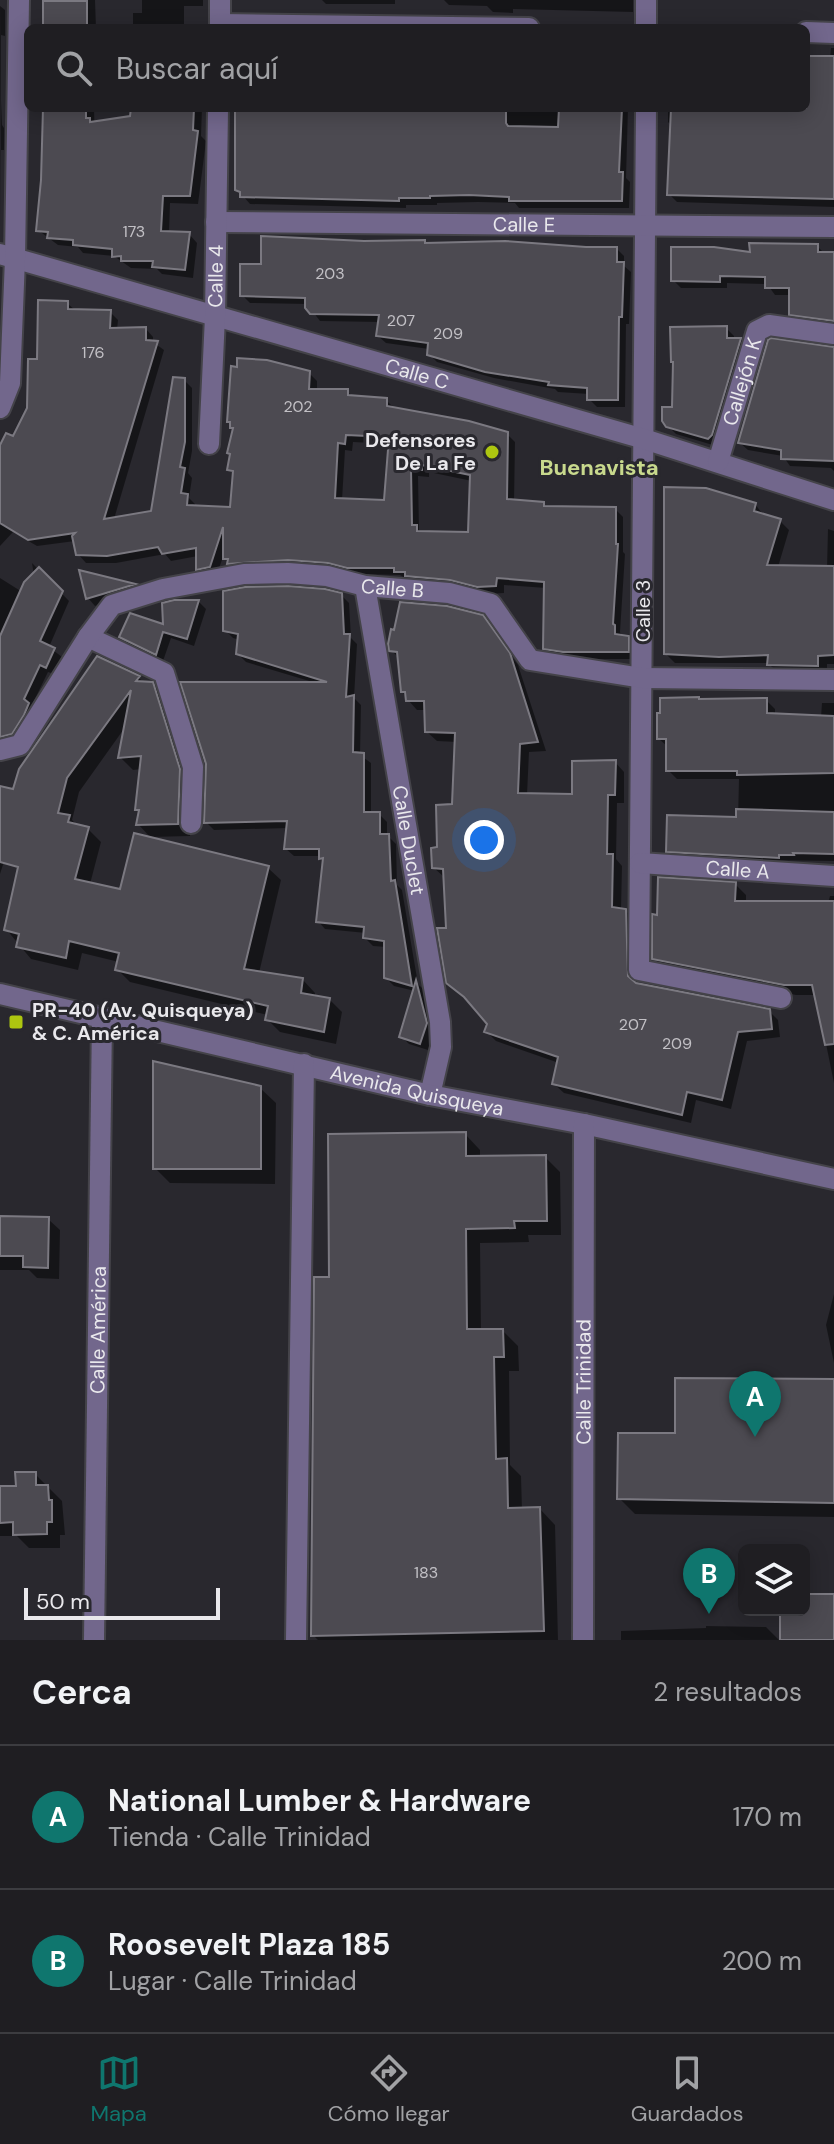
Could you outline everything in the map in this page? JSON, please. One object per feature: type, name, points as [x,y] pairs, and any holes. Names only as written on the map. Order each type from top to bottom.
[{"type":"street","points":[[0,408],[10,383],[8,257],[19,0]]},
{"type":"street","points":[[220,0],[220,24]]},
{"type":"street","points":[[646,0],[646,24]]},
{"type":"street","points":[[810,32],[834,33]]},
{"type":"street","name":"Calle 4","points":[[209,444],[215,317],[218,112]]},
{"type":"street","name":"Calle 3","points":[[646,112],[639,970],[781,998]]},
{"type":"street","name":"Calle E","points":[[216,222],[834,227]]},
{"type":"street","name":"Calle C","points":[[8,257],[644,439],[834,500]]},
{"type":"street","name":"Callejón K","points":[[718,462],[757,331],[769,325],[834,334]]},
{"type":"street","name":"Calle B","points":[[0,750],[20,745],[88,637],[112,605],[163,589],[244,574],[327,576],[365,586],[449,593],[491,604],[530,660],[642,678],[834,680]]},
{"type":"street","name":"Calle Duclet","points":[[365,586],[440,1022],[441,1047],[430,1095]]},
{"type":"street","points":[[88,637],[164,673],[193,767],[191,823]]},
{"type":"street","name":"Calle A","points":[[640,863],[834,876]]},
{"type":"street","name":"Avenida Quisqueya","points":[[0,994],[430,1095],[584,1124],[834,1179]]},
{"type":"street","name":"Calle América","points":[[94,1640],[102,1018]]},
{"type":"street","points":[[296,1640],[304,1064]]},
{"type":"street","name":"Calle Trinidad","points":[[583,1640],[584,1124]]},
{"type":"building","points":[[43,1],[87,1],[87,24],[43,24]]},
{"type":"building","points":[[810,56],[834,56],[834,199],[667,195],[671,112],[810,112]]},
{"type":"building","points":[[43,112],[86,112],[90,122],[130,116],[130,112],[194,112],[193,130],[198,131],[190,196],[163,196],[161,231],[190,232],[185,270],[152,267],[153,261],[121,261],[121,256],[112,257],[112,249],[73,245],[73,240],[47,238],[48,232],[36,231]]},
{"type":"building","points":[[235,112],[506,112],[508,126],[558,127],[559,112],[622,112],[619,172],[623,172],[622,201],[509,201],[509,197],[469,195],[399,198],[399,201],[240,197],[240,192],[235,190]]},
{"type":"building","points":[[261,236],[364,241],[425,240],[425,243],[505,241],[617,247],[617,262],[624,262],[622,317],[619,317],[618,400],[587,400],[587,388],[548,385],[549,382],[485,372],[427,355],[428,343],[376,336],[379,315],[310,314],[305,308],[305,298],[240,296],[240,264],[261,264]]},
{"type":"building","points":[[749,243],[818,244],[818,252],[834,252],[834,321],[789,315],[789,288],[765,288],[765,277],[720,276],[720,282],[671,281],[671,247],[714,247],[750,252]]},
{"type":"building","points":[[38,300],[68,301],[68,309],[111,310],[110,328],[146,327],[146,340],[158,341],[104,519],[151,511],[173,377],[185,378],[185,442],[180,467],[185,468],[181,493],[188,494],[187,505],[230,507],[233,471],[227,470],[230,454],[227,453],[233,428],[227,422],[231,366],[237,367],[237,358],[267,360],[310,371],[309,389],[348,389],[348,395],[387,398],[387,406],[469,421],[508,432],[507,499],[544,502],[544,506],[616,507],[618,544],[613,624],[615,634],[629,636],[629,652],[543,649],[544,582],[497,578],[496,586],[477,587],[450,580],[405,576],[405,572],[394,572],[394,568],[347,568],[328,563],[288,560],[227,564],[228,559],[223,559],[223,527],[210,567],[196,570],[196,548],[162,554],[158,547],[107,556],[76,555],[72,536],[75,533],[28,540],[0,523],[0,445],[6,433],[13,436],[27,408],[28,359],[37,359]],"holes":[[[346,435],[389,437],[384,500],[335,498],[338,443],[345,444]],[[422,465],[470,475],[468,532],[417,531],[417,525],[412,525],[411,469],[422,470]]]},
{"type":"building","points":[[727,326],[727,338],[741,338],[712,435],[708,439],[666,427],[662,421],[662,407],[672,407],[670,327]]},
{"type":"building","points":[[771,338],[834,347],[834,461],[781,459],[781,450],[738,443]]},
{"type":"building","points":[[664,487],[706,488],[756,503],[754,511],[781,519],[767,565],[834,566],[834,655],[818,656],[818,666],[767,665],[768,655],[719,657],[664,654]]},
{"type":"building","points":[[39,567],[63,591],[40,641],[55,648],[46,668],[40,665],[24,699],[29,703],[24,715],[12,734],[0,737],[0,636],[24,582]]},
{"type":"building","points":[[79,570],[136,584],[86,599]]},
{"type":"building","points":[[288,586],[342,593],[344,634],[350,634],[346,697],[354,695],[353,752],[364,753],[364,812],[380,812],[380,834],[389,834],[391,881],[395,880],[412,986],[384,978],[384,941],[363,938],[364,927],[316,922],[323,858],[319,859],[319,849],[284,849],[287,821],[204,823],[206,764],[180,682],[327,682],[236,654],[238,634],[223,631],[223,591]]},
{"type":"building","points":[[199,600],[187,639],[163,632],[156,655],[119,637],[130,613],[163,624],[162,603]]},
{"type":"building","points":[[400,602],[447,606],[483,615],[510,653],[538,742],[520,744],[518,793],[572,794],[572,761],[616,760],[615,795],[608,795],[607,854],[613,854],[612,907],[626,909],[628,976],[636,983],[770,1009],[772,1029],[738,1032],[722,1100],[687,1092],[682,1115],[552,1084],[558,1057],[484,1032],[487,1024],[464,997],[446,983],[437,928],[446,928],[443,869],[432,868],[431,848],[437,847],[436,805],[452,804],[455,733],[425,732],[424,701],[406,701],[405,692],[401,692],[397,652],[389,651],[388,644]]},
{"type":"building","points":[[97,656],[140,676],[136,681],[153,682],[180,769],[178,824],[136,825],[141,756],[118,758],[131,690],[67,778],[58,813],[70,815],[68,822],[89,827],[75,879],[120,889],[134,833],[269,866],[244,969],[303,978],[301,993],[330,998],[324,1032],[265,1020],[268,1006],[115,970],[119,953],[69,941],[66,958],[16,947],[19,934],[4,930],[18,867],[0,862],[0,786],[13,789],[19,769]]},
{"type":"building","points":[[660,698],[767,698],[767,713],[834,716],[834,773],[737,775],[737,771],[666,771],[666,739],[657,739]]},
{"type":"building","points":[[736,809],[834,812],[834,854],[793,853],[779,855],[779,858],[666,852],[667,815],[736,817]]},
{"type":"building","points":[[658,877],[736,882],[735,901],[834,901],[834,1044],[825,1045],[812,985],[784,985],[652,959],[652,914],[657,915]]},
{"type":"building","points":[[416,980],[427,1023],[420,1044],[399,1037]]},
{"type":"building","points":[[153,1061],[261,1086],[261,1169],[153,1169]]},
{"type":"building","points":[[466,1132],[466,1156],[546,1155],[547,1221],[514,1221],[515,1228],[466,1229],[467,1329],[503,1329],[504,1357],[494,1357],[496,1459],[507,1458],[508,1508],[540,1507],[544,1631],[311,1636],[314,1277],[329,1277],[328,1134]]},
{"type":"building","points":[[0,1216],[49,1217],[48,1268],[23,1267],[23,1256],[0,1256]]},
{"type":"building","points":[[675,1378],[834,1379],[834,1503],[617,1499],[618,1433],[675,1433]]},
{"type":"building","points":[[15,1472],[36,1472],[36,1485],[48,1485],[52,1522],[47,1522],[47,1534],[13,1535],[13,1522],[0,1523],[0,1486],[16,1486]]},
{"type":"building","points":[[810,1594],[834,1594],[834,1640],[780,1640],[780,1616],[810,1616]]},
{"type":"place","name":"Defensores De La Fe","points":[[492,452]]},
{"type":"place","name":"PR-40 (Av. Quisqueya) & C. América","points":[[16,1022]]},
{"type":"place","name":"National Lumber & Hardware","points":[[755,1437]]},
{"type":"place","name":"Roosevelt Plaza 185","points":[[709,1614]]},
{"type":"district","name":"Buenavista","points":[[599,467]]}]
